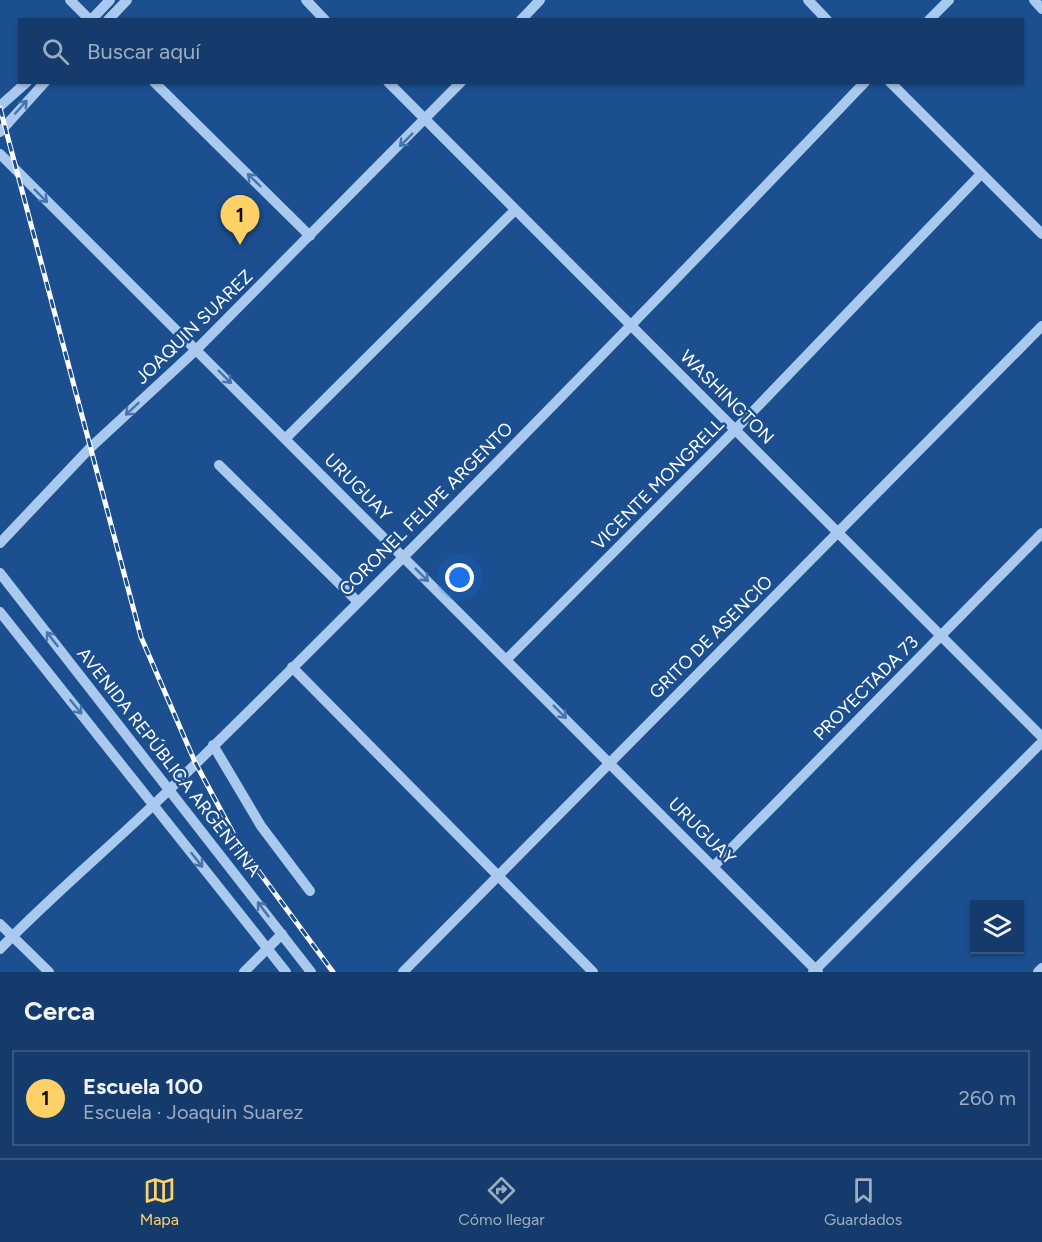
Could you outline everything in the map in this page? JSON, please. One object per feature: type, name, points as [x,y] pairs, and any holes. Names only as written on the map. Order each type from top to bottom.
[{"type":"street","points":[[70,0],[88,18]]},
{"type":"street","points":[[92,18],[110,0]]},
{"type":"street","points":[[110,18],[127,0]]},
{"type":"street","points":[[523,18],[540,0]]},
{"type":"street","points":[[808,0],[825,18]]},
{"type":"street","points":[[931,18],[949,0]]},
{"type":"street","points":[[1034,0],[1042,9]]},
{"type":"street","points":[[314,3],[324,18]]},
{"type":"street","points":[[0,106],[25,84]]},
{"type":"street","points":[[0,132],[43,84]]},
{"type":"street","points":[[156,84],[310,236]]},
{"type":"street","name":"WASHINGTON","points":[[390,84],[1042,736]]},
{"type":"street","name":"JOAQUIN SUAREZ","points":[[0,543],[90,448],[196,349],[459,84]]},
{"type":"street","name":"CORONEL FELIPE ARGENTO","points":[[0,949],[171,788],[403,556],[632,326],[863,84]]},
{"type":"street","points":[[892,84],[1042,234]]},
{"type":"street","name":"URUGUAY","points":[[0,154],[714,866],[816,971]]},
{"type":"street","name":"VICENTE MONGRELL","points":[[507,659],[736,429],[981,174]]},
{"type":"street","points":[[286,438],[515,210]]},
{"type":"street","name":"GRITO DE ASENCIO","points":[[406,971],[498,875],[1042,326]]},
{"type":"street","points":[[219,465],[357,601]]},
{"type":"street","name":"PROYECTADA 73","points":[[714,866],[1042,533]]},
{"type":"street","name":"AVENIDA REPÚBLICA ARGENTINA","points":[[0,573],[171,788],[311,972]]},
{"type":"street","points":[[0,612],[286,972]]},
{"type":"street","points":[[292,667],[593,972]]},
{"type":"street","points":[[816,971],[1042,742]]},
{"type":"street","points":[[213,745],[261,826],[310,891]]},
{"type":"street","points":[[0,924],[49,972]]},
{"type":"street","points":[[244,972],[282,934]]},
{"type":"street","points":[[1038,972],[1042,968]]},
{"type":"railway","points":[[0,108],[141,637],[195,762],[240,846],[333,972]]},
{"type":"place","name":"Escuela 100","points":[[240,245]]}]
